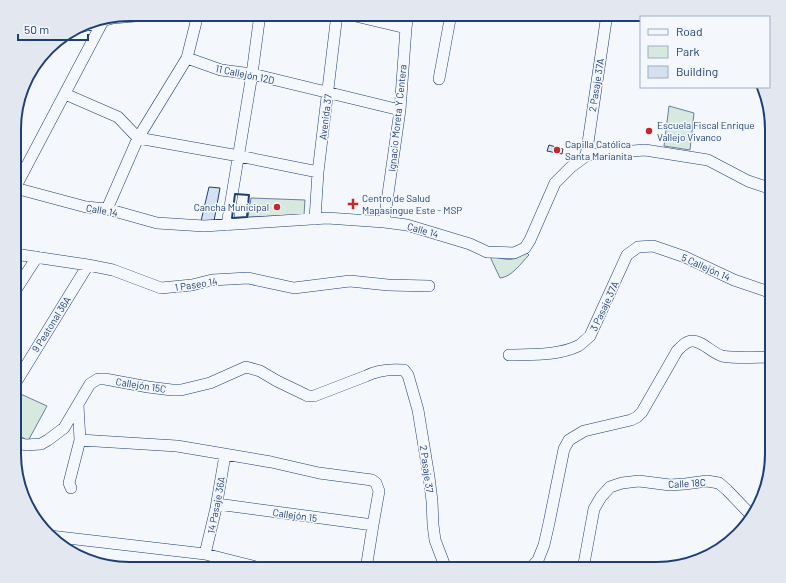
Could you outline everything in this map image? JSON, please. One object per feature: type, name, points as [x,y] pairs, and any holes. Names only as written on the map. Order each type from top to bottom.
[{"type":"street","points":[[107,209],[138,138],[186,58],[196,21]]},
{"type":"street","points":[[227,225],[252,74],[259,21]]},
{"type":"street","name":"Avenida 37","points":[[315,219],[318,172],[336,21]]},
{"type":"street","points":[[376,21],[406,28]]},
{"type":"street","name":"Ignacio Moreta Y Centera","points":[[384,222],[400,110],[407,21]]},
{"type":"street","points":[[439,79],[450,21]]},
{"type":"street","name":"2 Pasaje 37A","points":[[586,156],[606,21]]},
{"type":"street","points":[[21,177],[101,25]]},
{"type":"street","name":"11 Callejón 12D","points":[[186,58],[221,70],[252,74],[400,110]]},
{"type":"street","points":[[65,94],[118,117],[138,138],[318,172]]},
{"type":"street","name":"Calle 14","points":[[21,190],[86,207],[107,209],[157,224],[204,226],[327,218],[384,222],[407,225],[470,244],[487,252],[514,253],[525,248],[530,240],[555,183],[570,167],[586,156],[645,150],[708,160],[748,181],[765,187]]},
{"type":"street","name":"5 Callejón 14","points":[[638,247],[653,246],[678,255],[734,280],[765,291]]},
{"type":"street","name":"3 Pasaje 37A","points":[[509,355],[550,353],[579,346],[590,336],[627,255],[638,247]]},
{"type":"street","name":"1 Paseo 14","points":[[21,255],[113,270],[160,288],[192,285],[212,280],[248,278],[294,288],[350,281],[388,285],[429,286]]},
{"type":"street","points":[[21,281],[37,257]]},
{"type":"street","name":"9 Peatonal 36A","points":[[21,374],[88,265]]},
{"type":"street","points":[[536,562],[544,545],[564,449],[570,440],[584,431],[631,420],[636,417],[642,412],[677,351],[684,344],[691,341],[698,342],[710,350],[722,355],[745,358],[765,357]]},
{"type":"street","name":"Callejón 15C","points":[[21,444],[41,444],[64,428],[90,384],[98,379],[148,387],[181,390],[210,383],[246,368],[260,371],[308,396],[314,396],[372,373],[404,370]]},
{"type":"street","name":"2 Pasaje 37","points":[[404,370],[408,375],[418,410],[432,501],[432,525],[435,540],[443,562]]},
{"type":"street","points":[[71,488],[69,483],[80,440],[78,405]]},
{"type":"street","points":[[80,440],[177,446],[271,462],[319,473],[372,480],[376,483],[379,491],[367,562]]},
{"type":"street","name":"14 Pasaje 36A","points":[[205,554],[217,504],[225,455]]},
{"type":"street","name":"Calle 18C","points":[[584,562],[594,509],[601,497],[610,487],[622,483],[639,481],[670,485],[707,481],[719,483],[748,512]]},
{"type":"street","name":"Callejón 15","points":[[217,504],[373,525]]},
{"type":"street","points":[[60,537],[205,554],[231,562]]},
{"type":"green space","points":[[669,106],[694,113],[690,150],[664,146]]},
{"type":"green space","name":"Cancha Municipal","points":[[251,198],[305,200],[304,215],[248,217]]},
{"type":"green space","points":[[526,252],[529,255],[516,269],[508,275],[500,278],[491,259],[492,257],[514,259]]},
{"type":"green space","points":[[21,394],[47,406],[28,441],[21,436]]},
{"type":"building","name":"Capilla Católica Santa Marianita","points":[[549,145],[563,149],[562,154],[547,151]]},
{"type":"building","points":[[209,187],[220,188],[214,221],[201,221]]},
{"type":"wall","points":[[235,194],[249,195],[247,217],[232,218],[235,194]]},
{"type":"place","name":"Escuela Fiscal Enrique Vallejo Vivanco","points":[[649,131]]},
{"type":"place","name":"Capilla Católica Santa Marianita","points":[[557,150]]},
{"type":"place","name":"Centro de Salud Mapasingue Este - MSP","points":[[353,204]]},
{"type":"place","name":"Cancha Municipal","points":[[277,207]]}]
